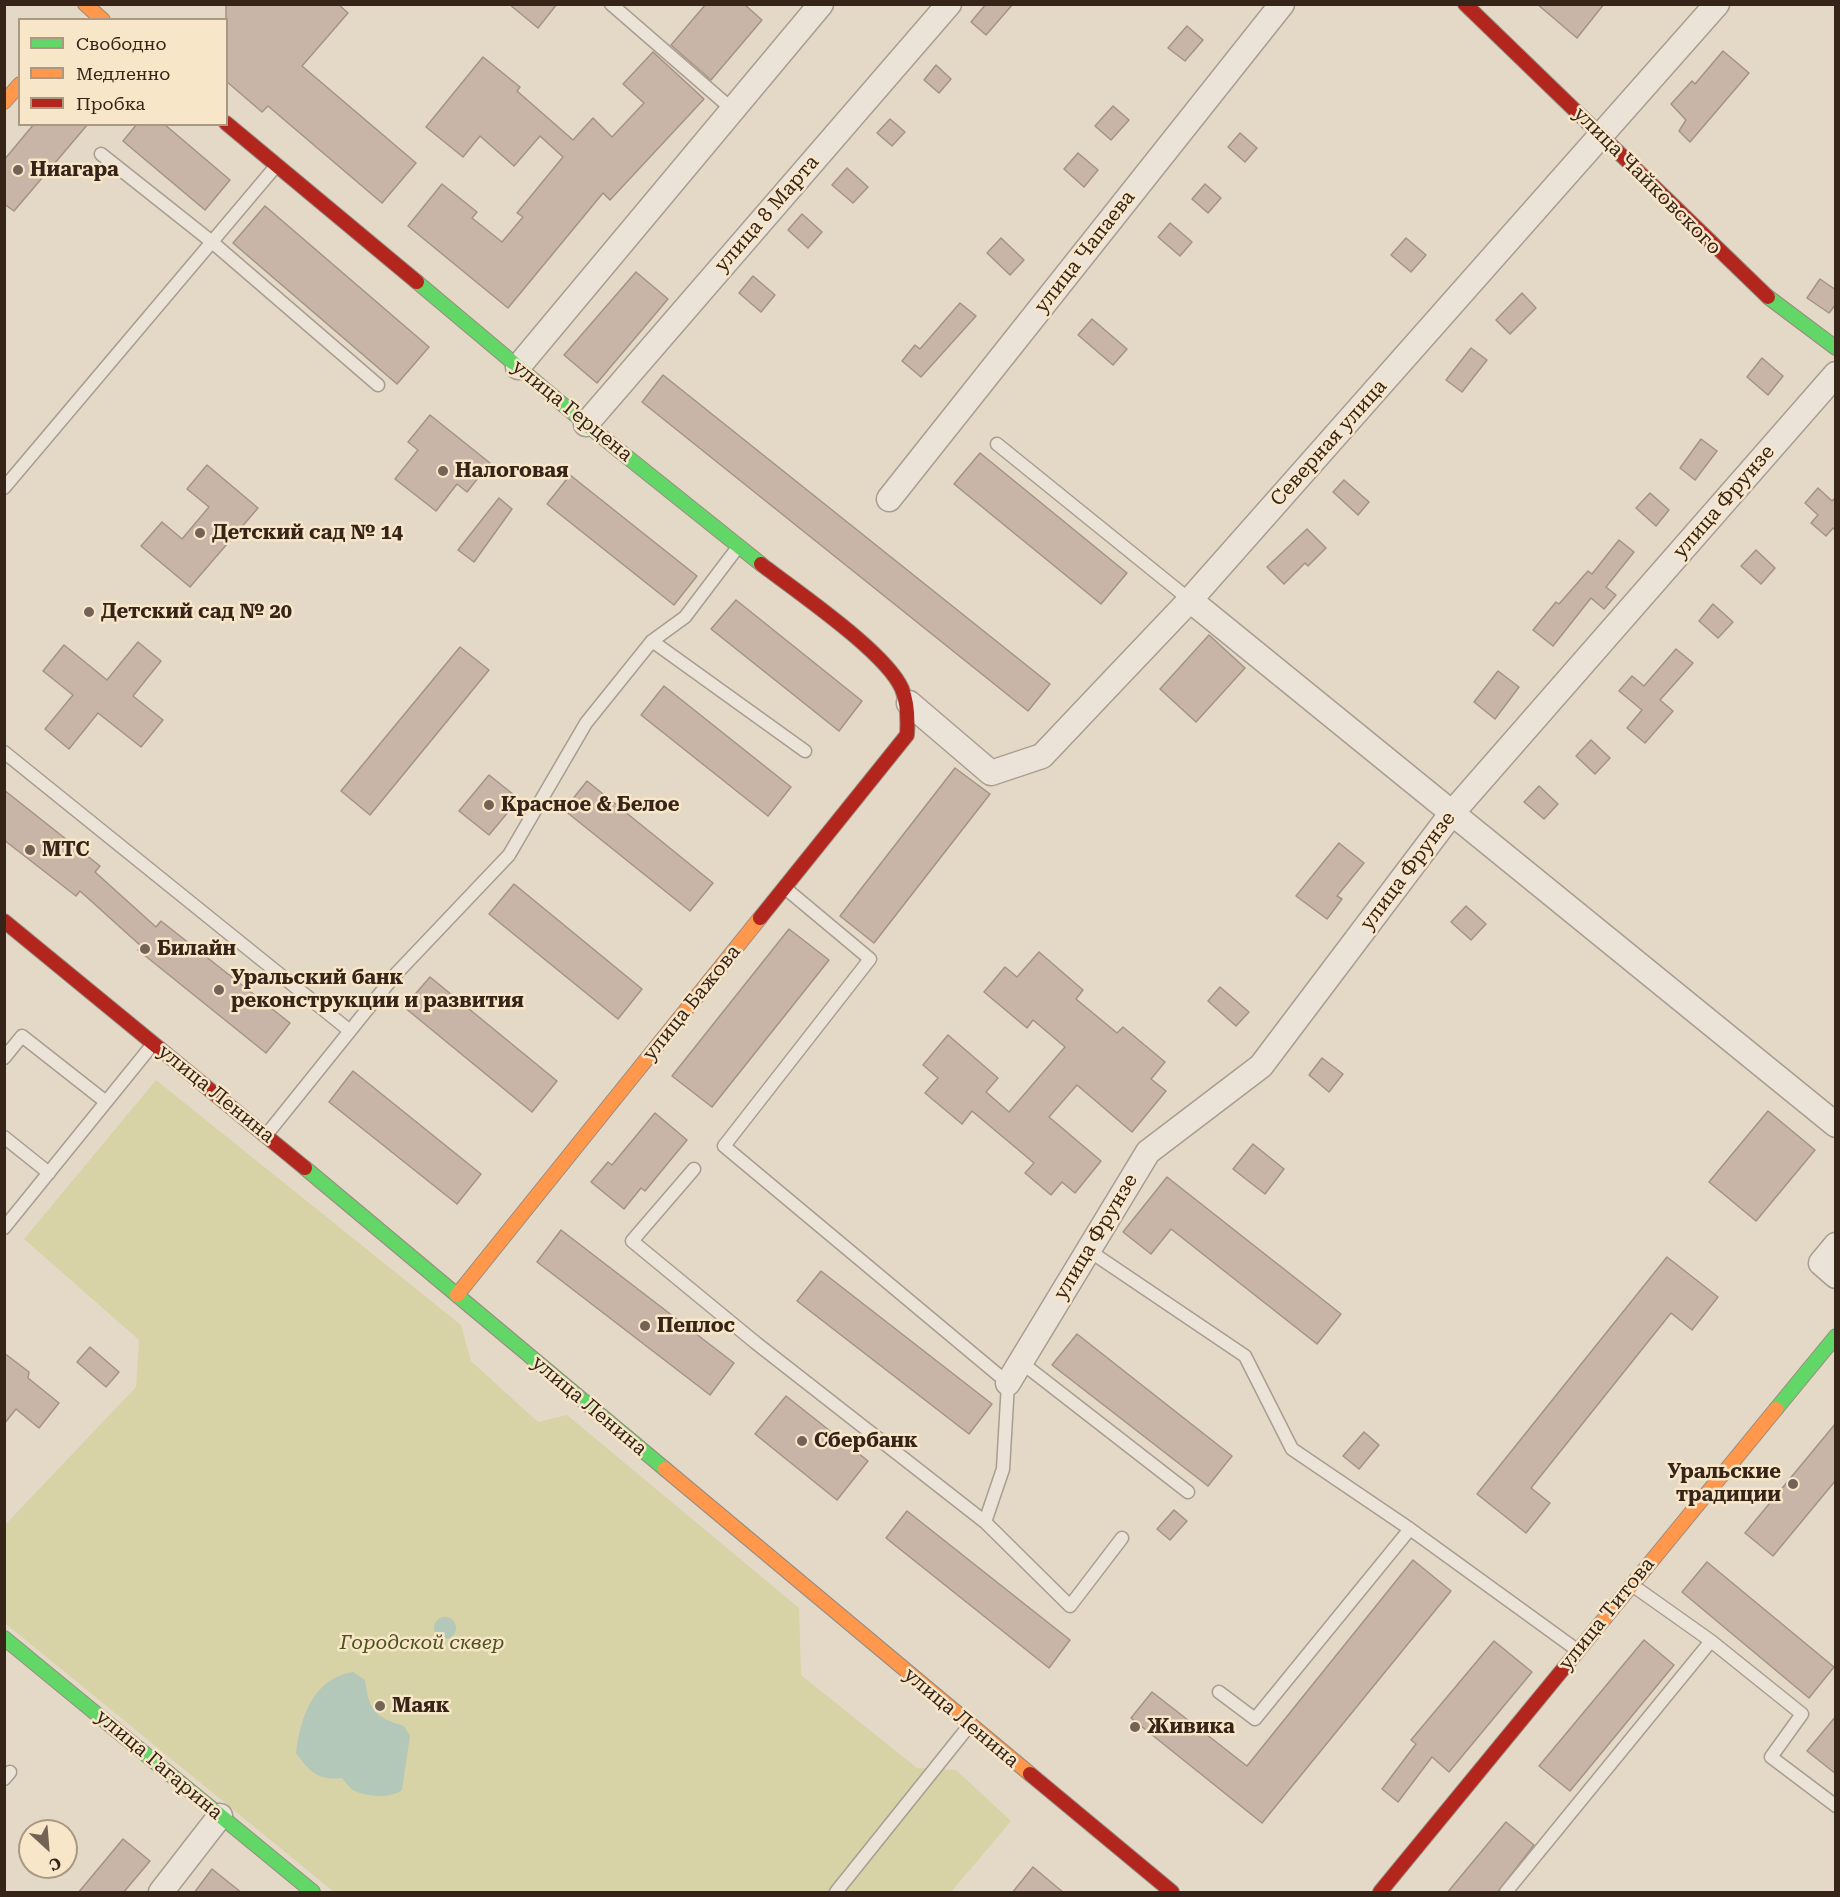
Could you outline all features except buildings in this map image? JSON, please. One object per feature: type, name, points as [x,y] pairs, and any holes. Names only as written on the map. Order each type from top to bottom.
[{"type":"street","points":[[518,367],[820,4]]},
{"type":"street","name":"улица 8 Марта","points":[[586,424],[949,4]]},
{"type":"street","name":"улица Чапаева","points":[[889,499],[1282,4]]},
{"type":"street","name":"улица Чайковского","points":[[1465,4],[1602,135],[1757,289],[1836,348]]},
{"type":"street","name":"Северная улица","points":[[909,703],[991,773],[1042,756],[1190,600],[1717,4]]},
{"type":"street","points":[[84,7],[100,18]]},
{"type":"street","points":[[4,102],[18,86]]},
{"type":"street","name":"улица Герцена","points":[[228,125],[586,424],[886,663],[901,683],[909,703]]},
{"type":"street","name":"улица Фрунзе","points":[[1015,1373],[1148,1152],[1261,1066],[1452,813],[1836,374]]},
{"type":"street","points":[[1190,600],[1836,1125]]},
{"type":"street","name":"улица Бажова","points":[[458,1295],[907,735],[909,703]]},
{"type":"street","name":"улица Ленина","points":[[4,921],[267,1135],[1172,1893]]},
{"type":"street","points":[[1836,1245],[1821,1263],[1836,1276]]},
{"type":"street","name":"улица Титова","points":[[1380,1893],[1836,1336]]},
{"type":"street","name":"улица Гагарина","points":[[4,1638],[312,1893]]},
{"type":"street","points":[[161,1893],[220,1816]]},
{"type":"lane","points":[[611,4],[733,110]]},
{"type":"lane","points":[[101,154],[212,242],[378,385]]},
{"type":"lane","points":[[4,488],[277,165]]},
{"type":"lane","points":[[997,444],[1190,600]]},
{"type":"lane","points":[[267,1135],[395,975],[509,855],[586,723],[652,641],[685,617],[739,546]]},
{"type":"lane","points":[[652,641],[805,751]]},
{"type":"lane","points":[[4,752],[350,1031]]},
{"type":"lane","points":[[784,888],[870,959],[724,1146],[1015,1373],[1188,1492]]},
{"type":"lane","points":[[4,1058],[22,1036],[106,1102]]},
{"type":"lane","points":[[4,1228],[154,1043]]},
{"type":"lane","points":[[4,1137],[49,1173]]},
{"type":"lane","points":[[694,1169],[632,1241],[756,1343],[985,1522],[1070,1606],[1122,1538]]},
{"type":"lane","points":[[1088,1250],[1245,1356],[1292,1449],[1410,1529],[1577,1650]]},
{"type":"lane","points":[[985,1522],[1003,1469],[1015,1373]]},
{"type":"lane","points":[[1219,1692],[1255,1719],[1410,1529]]},
{"type":"lane","points":[[1631,1584],[1711,1641],[1802,1714],[1771,1757],[1836,1806]]},
{"type":"lane","points":[[1506,1893],[1711,1641]]},
{"type":"lane","points":[[836,1893],[969,1725]]},
{"type":"green space","name":"Городской сквер","points":[[156,1080],[461,1325],[471,1361],[538,1422],[567,1415],[799,1608],[801,1675],[917,1768],[956,1770],[1011,1821],[951,1892],[334,1892],[5,1623],[4,1526],[136,1387],[139,1340],[24,1239]]},
{"type":"shaded area","points":[[445,1617],[453,1620],[456,1628],[453,1636],[445,1639],[437,1636],[434,1628],[437,1620]]},
{"type":"shaded area","points":[[353,1672],[365,1680],[371,1706],[375,1711],[380,1716],[404,1726],[410,1736],[402,1790],[397,1793],[378,1796],[358,1792],[342,1778],[327,1778],[315,1773],[296,1753],[305,1714],[318,1691],[339,1676]]},
{"type":"traffic: fast","points":[[417,282],[586,424],[761,564]]},
{"type":"traffic: fast","points":[[1768,297],[1836,348]]},
{"type":"traffic: fast","points":[[305,1168],[665,1469]]},
{"type":"traffic: fast","points":[[1776,1409],[1836,1336]]},
{"type":"traffic: fast","points":[[4,1638],[313,1892]]},
{"type":"traffic: slow","points":[[85,4],[101,18]]},
{"type":"traffic: slow","points":[[4,102],[18,86]]},
{"type":"traffic: slow","points":[[457,1295],[760,918]]},
{"type":"traffic: slow","points":[[1591,1635],[1776,1409]]},
{"type":"traffic: slow","points":[[665,1469],[1030,1774]]},
{"type":"traffic: jam","points":[[1465,4],[1768,297]]},
{"type":"traffic: jam","points":[[228,125],[417,282]]},
{"type":"traffic: jam","points":[[760,918],[907,735],[904,695],[893,674],[839,623],[761,564]]},
{"type":"traffic: jam","points":[[4,921],[305,1168]]},
{"type":"traffic: jam","points":[[1380,1892],[1591,1635]]},
{"type":"traffic: jam","points":[[1030,1774],[1172,1892]]},
{"type":"place","name":"Ниагара","points":[[18,170]]},
{"type":"place","name":"Налоговая","points":[[443,471]]},
{"type":"place","name":"Детский сад № 14","points":[[200,533]]},
{"type":"place","name":"Детский сад № 20","points":[[89,612]]},
{"type":"place","name":"Красное & Белое","points":[[489,805]]},
{"type":"place","name":"МТС","points":[[30,850]]},
{"type":"place","name":"Билайн","points":[[145,949]]},
{"type":"place","name":"Уральский банк реконструкции и развития","points":[[219,990]]},
{"type":"place","name":"Пеплос","points":[[645,1326]]},
{"type":"place","name":"Сбербанк","points":[[802,1441]]},
{"type":"place","name":"Уральские традиции","points":[[1793,1484]]},
{"type":"place","name":"Маяк","points":[[380,1706]]},
{"type":"place","name":"Живика","points":[[1135,1727]]}]
